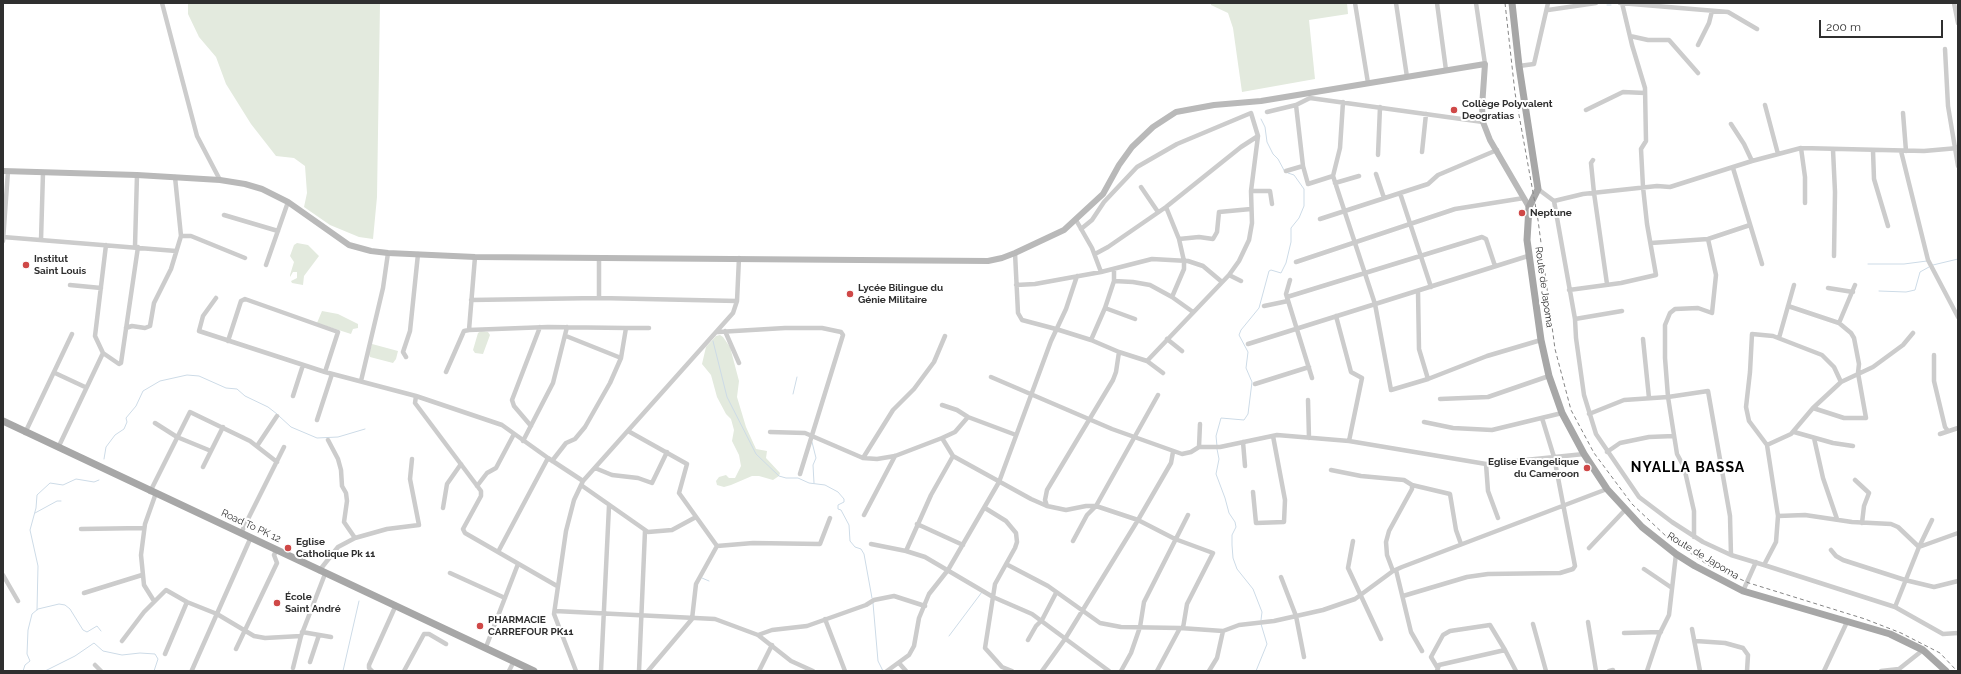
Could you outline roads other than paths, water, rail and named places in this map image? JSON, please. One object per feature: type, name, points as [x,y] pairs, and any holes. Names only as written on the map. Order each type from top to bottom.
[{"type":"main road","points":[[1512,3],[1519,66],[1538,189],[1529,207]]},
{"type":"main road","points":[[5,171],[137,175],[220,180],[262,189],[288,202],[349,245],[371,251],[388,253],[475,257],[988,261],[1002,258],[1056,235],[1076,220],[1103,194],[1119,165],[1132,148],[1153,127],[1172,114],[1214,105],[1261,101],[1485,64],[1482,106],[1483,122],[1490,140],[1529,207]]},
{"type":"main road","name":"Route de Japoma","points":[[1529,207],[1527,240],[1528,256],[1541,340],[1549,376],[1562,413],[1584,454],[1607,489],[1625,510],[1656,539],[1676,554],[1724,582],[1743,591],[1879,630],[1923,650],[1946,671]]},
{"type":"main road","name":"Road To PK 12","points":[[3,421],[153,493],[241,532],[322,572],[486,647],[534,671]]},
{"type":"street","points":[[162,3],[195,130],[220,180]]},
{"type":"street","points":[[1355,3],[1368,83]]},
{"type":"street","points":[[1396,3],[1407,77]]},
{"type":"street","points":[[1437,3],[1446,70]]},
{"type":"street","points":[[1476,3],[1485,64]]},
{"type":"street","points":[[1519,66],[1534,64],[1548,10],[1548,3]]},
{"type":"street","points":[[1548,10],[1596,3]]},
{"type":"street","points":[[1569,290],[1656,276],[1657,272],[1650,243],[1641,149],[1646,141],[1645,88],[1621,3],[1728,12],[1757,29]]},
{"type":"street","points":[[1954,3],[1958,23]]},
{"type":"street","points":[[1698,45],[1709,23],[1712,11]]},
{"type":"street","points":[[1630,36],[1648,40],[1669,40],[1698,73]]},
{"type":"street","points":[[1944,48],[1948,106],[1958,166]]},
{"type":"street","points":[[1586,110],[1623,92],[1644,93]]},
{"type":"street","points":[[1266,112],[1296,105],[1310,98],[1483,122]]},
{"type":"street","points":[[1343,102],[1340,148],[1333,176],[1375,304],[1391,390],[1428,380],[1487,356],[1541,340]]},
{"type":"street","points":[[1296,105],[1303,166],[1308,184],[1333,176]]},
{"type":"street","points":[[1765,105],[1778,154]]},
{"type":"street","points":[[1378,155],[1380,107]]},
{"type":"street","points":[[1903,113],[1904,151],[1928,260],[1958,317]]},
{"type":"street","points":[[1081,229],[1092,220],[1104,202],[1137,167],[1176,144],[1251,114],[1258,136],[1251,191],[1252,209],[1249,240],[1239,261],[1229,275],[1147,361]]},
{"type":"street","points":[[1422,152],[1426,114]]},
{"type":"street","points":[[1731,124],[1752,161]]},
{"type":"street","points":[[1095,254],[1108,247],[1166,207],[1241,147],[1258,136]]},
{"type":"street","points":[[1554,201],[1576,195],[1644,187],[1670,187],[1752,161],[1801,148],[1904,151],[1956,148]]},
{"type":"street","points":[[1801,148],[1805,177],[1806,203]]},
{"type":"street","points":[[1320,219],[1428,184],[1438,175],[1497,150]]},
{"type":"street","points":[[1833,150],[1835,192],[1834,256]]},
{"type":"street","points":[[1873,151],[1874,179],[1888,226]]},
{"type":"street","points":[[1593,160],[1591,163],[1594,193],[1606,284]]},
{"type":"street","points":[[1286,170],[1303,166]]},
{"type":"street","points":[[1733,168],[1762,264]]},
{"type":"street","points":[[3,241],[5,171]]},
{"type":"street","points":[[41,240],[43,173]]},
{"type":"street","points":[[1376,174],[1384,198]]},
{"type":"street","points":[[106,245],[95,336],[103,353],[119,364],[121,363],[137,246],[137,175]]},
{"type":"street","points":[[1335,183],[1359,176]]},
{"type":"street","points":[[126,328],[132,326],[145,328],[150,326],[154,303],[168,277],[181,236],[175,178]]},
{"type":"street","points":[[1141,187],[1158,212]]},
{"type":"street","points":[[1538,189],[1554,201],[1575,320],[1584,395],[1589,414],[1597,435],[1607,452],[1641,499],[1694,536],[1731,554],[1895,607],[1943,634],[1958,633]]},
{"type":"street","points":[[1251,191],[1270,192],[1272,204]]},
{"type":"street","points":[[1400,193],[1431,287]]},
{"type":"street","points":[[1296,262],[1455,209],[1524,198]]},
{"type":"street","points":[[266,265],[288,202]]},
{"type":"street","points":[[1166,207],[1178,239],[1184,261],[1184,269],[1172,297]]},
{"type":"street","points":[[1178,239],[1199,237],[1213,239],[1217,232],[1219,212],[1252,209]]},
{"type":"street","points":[[224,215],[278,231]]},
{"type":"street","points":[[1076,220],[1095,254],[1101,272]]},
{"type":"street","points":[[1650,243],[1708,239],[1750,225]]},
{"type":"street","points":[[181,236],[191,236],[246,258]]},
{"type":"street","points":[[1264,306],[1482,236],[1486,240],[1495,266]]},
{"type":"street","points":[[3,237],[137,246],[176,251]]},
{"type":"street","points":[[1694,536],[1694,511],[1684,467],[1677,454],[1674,436],[1668,397],[1664,348],[1667,318],[1675,309],[1698,308],[1712,313],[1716,275],[1708,239]]},
{"type":"street","points":[[361,381],[384,288],[388,253]]},
{"type":"street","points":[[1015,253],[1016,285],[1020,318],[1022,320],[1056,328],[1147,361],[1163,373]]},
{"type":"street","points":[[406,356],[403,352],[410,331],[418,254]]},
{"type":"street","points":[[1248,344],[1528,256]]},
{"type":"street","points":[[469,330],[475,257]]},
{"type":"street","points":[[599,258],[599,298]]},
{"type":"street","points":[[576,671],[555,618],[554,611],[570,512],[582,483],[718,332],[733,313],[737,301],[739,258]]},
{"type":"street","points":[[1016,285],[1034,284],[1101,272],[1152,259],[1184,261],[1203,266],[1222,282]]},
{"type":"street","points":[[1091,340],[1105,308],[1114,281],[1114,269]]},
{"type":"street","points":[[1229,275],[1241,282]]},
{"type":"street","points":[[887,671],[909,655],[914,646],[919,618],[929,594],[948,570],[999,482],[1056,328],[1077,276]]},
{"type":"street","points":[[1290,280],[1286,294],[1287,299],[1312,378]]},
{"type":"street","points":[[1114,281],[1150,285],[1172,297],[1193,312]]},
{"type":"street","points":[[70,285],[101,288]]},
{"type":"street","points":[[1779,338],[1794,285]]},
{"type":"street","points":[[1839,323],[1855,285]]},
{"type":"street","points":[[1828,288],[1853,292]]},
{"type":"street","points":[[1418,290],[1419,349],[1428,380]]},
{"type":"street","points":[[216,298],[203,316],[198,330],[325,372],[416,396],[502,425],[582,483],[609,506],[644,531],[672,530],[696,517]]},
{"type":"street","points":[[471,300],[599,298],[737,301]]},
{"type":"street","points":[[228,341],[241,301],[245,299],[338,332],[325,372]]},
{"type":"street","points":[[1788,306],[1839,323],[1854,338],[1860,364],[1858,373],[1866,415],[1865,420],[1844,418],[1813,408]]},
{"type":"street","points":[[1105,308],[1135,318]]},
{"type":"street","points":[[1575,320],[1622,311]]},
{"type":"street","points":[[1336,316],[1351,372],[1362,377],[1349,441]]},
{"type":"street","points":[[531,426],[514,406],[512,400],[540,327]]},
{"type":"street","points":[[446,372],[464,331],[540,327],[649,328]]},
{"type":"street","points":[[523,441],[551,388],[566,336],[567,327]]},
{"type":"street","points":[[498,552],[550,460],[566,443],[575,439],[586,427],[610,383],[621,358],[626,328]]},
{"type":"street","points":[[718,332],[800,328],[822,328],[841,332],[843,338],[811,435],[800,474]]},
{"type":"street","points":[[725,331],[739,363]]},
{"type":"street","points":[[1764,565],[1776,542],[1778,516],[1767,445],[1749,420],[1747,414],[1746,400],[1750,372],[1751,336],[1754,333],[1779,338],[1822,355],[1834,367],[1841,382]]},
{"type":"street","points":[[1767,445],[1794,432],[1813,408],[1841,382],[1873,367],[1903,345],[1913,333]]},
{"type":"street","points":[[25,432],[55,373],[72,334]]},
{"type":"street","points":[[566,336],[621,358]]},
{"type":"street","points":[[863,458],[893,410],[914,388],[934,362],[945,336]]},
{"type":"street","points":[[1167,339],[1182,351]]},
{"type":"street","points":[[1643,340],[1649,398]]},
{"type":"street","points":[[1047,506],[1045,500],[1047,490],[1113,380],[1119,352]]},
{"type":"street","points":[[58,448],[85,387],[103,353]]},
{"type":"street","points":[[1934,355],[1933,370],[1935,387],[1945,427],[1948,431]]},
{"type":"street","points":[[293,396],[303,365]]},
{"type":"street","points":[[1254,384],[1309,367]]},
{"type":"street","points":[[55,373],[85,387]]},
{"type":"street","points":[[317,420],[332,374]]},
{"type":"street","points":[[1440,399],[1488,397],[1549,376]]},
{"type":"street","points":[[991,377],[1090,420],[1173,452],[1187,453],[1199,447],[1220,447],[1273,436],[1349,441],[1486,464],[1584,454]]},
{"type":"street","points":[[1589,414],[1624,400],[1668,397],[1706,390],[1709,392],[1730,516],[1731,554]]},
{"type":"street","points":[[1073,541],[1087,515],[1096,506],[1158,395]]},
{"type":"street","points":[[416,396],[415,402],[481,491],[481,496],[464,528],[464,531],[557,586]]},
{"type":"street","points":[[1308,400],[1308,438]]},
{"type":"street","points":[[942,405],[957,410],[968,417],[1016,435]]},
{"type":"street","points":[[154,601],[146,589],[142,575],[144,528],[153,493],[177,436],[190,412],[223,427],[257,446],[277,462]]},
{"type":"street","points":[[1424,422],[1453,428],[1492,430],[1562,413]]},
{"type":"street","points":[[257,446],[277,416]]},
{"type":"street","points":[[770,432],[805,433],[863,458],[884,459],[955,432],[968,417]]},
{"type":"street","points":[[1403,596],[1467,577],[1488,574],[1560,573],[1573,569],[1575,566],[1554,457],[1542,418]]},
{"type":"street","points":[[155,423],[177,436],[211,451]]},
{"type":"street","points":[[1199,447],[1200,424]]},
{"type":"street","points":[[203,467],[223,427]]},
{"type":"street","points":[[1940,434],[1958,428]]},
{"type":"street","points":[[628,431],[687,464],[679,493],[717,546]]},
{"type":"street","points":[[1794,432],[1837,444],[1854,446]]},
{"type":"street","points":[[477,486],[487,473],[496,468],[514,434]]},
{"type":"street","points":[[1253,492],[1256,523],[1284,522],[1285,500],[1273,436]]},
{"type":"street","points":[[1607,452],[1620,443],[1649,437],[1674,436]]},
{"type":"street","points":[[942,438],[953,456],[988,474],[999,482],[1047,506],[1066,510],[1086,506],[1096,506],[1138,520],[1175,539],[1213,553],[1187,604],[1181,628],[1157,671]]},
{"type":"street","points":[[1814,438],[1823,478],[1837,519]]},
{"type":"street","points":[[328,440],[338,459],[341,470],[342,486],[346,493],[347,501],[344,522],[356,538]]},
{"type":"street","points":[[1243,442],[1245,466]]},
{"type":"street","points":[[241,532],[284,447]]},
{"type":"street","points":[[595,468],[612,475],[638,478],[652,483],[667,452]]},
{"type":"street","points":[[1042,671],[1065,639],[1138,520],[1171,463],[1173,452]]},
{"type":"street","points":[[864,515],[895,456]]},
{"type":"street","points":[[906,551],[931,495],[953,456]]},
{"type":"street","points":[[293,668],[301,634],[322,572],[338,547],[356,538],[387,529],[419,525],[410,476],[412,459]]},
{"type":"street","points":[[443,508],[447,484],[461,464]]},
{"type":"street","points":[[1486,464],[1488,491],[1498,518]]},
{"type":"street","points":[[1330,470],[1361,476],[1404,480],[1412,485],[1450,494],[1456,530],[1461,544]]},
{"type":"street","points":[[1855,480],[1869,493],[1864,506],[1862,523]]},
{"type":"street","points":[[1412,485],[1412,489],[1389,531],[1386,542],[1387,555],[1403,596],[1411,632],[1422,650]]},
{"type":"street","points":[[1006,564],[1048,586],[1082,612],[1100,623],[1114,627],[1181,628],[1223,631],[1239,625],[1266,622],[1323,610],[1355,600],[1394,570],[1607,489]]},
{"type":"street","points":[[601,671],[602,613],[609,506]]},
{"type":"street","points":[[985,508],[1006,521],[1016,533],[1017,542],[996,580],[985,648],[1002,667],[1009,670]]},
{"type":"street","points":[[1589,548],[1625,510]]},
{"type":"street","points":[[1121,671],[1131,653],[1140,627],[1144,602],[1188,515]]},
{"type":"street","points":[[1778,516],[1805,515],[1862,523],[1884,523],[1898,527],[1918,547]]},
{"type":"street","points":[[717,546],[753,543],[820,544],[830,518]]},
{"type":"street","points":[[1895,607],[1918,547],[1932,520]]},
{"type":"street","points":[[917,524],[963,545]]},
{"type":"street","points":[[81,529],[144,528]]},
{"type":"street","points":[[639,671],[644,531]]},
{"type":"street","points":[[1918,547],[1958,533]]},
{"type":"street","points":[[192,670],[251,537]]},
{"type":"street","points":[[1353,541],[1348,568],[1381,639]]},
{"type":"street","points":[[871,544],[906,551],[925,557],[993,597],[1032,614],[1109,671]]},
{"type":"street","points":[[648,671],[692,619],[696,584],[717,546]]},
{"type":"street","points":[[236,649],[277,563],[274,557],[277,549]]},
{"type":"street","points":[[1831,550],[1836,556],[1843,560],[1934,588],[1958,581]]},
{"type":"street","points":[[1647,671],[1661,632],[1669,615],[1676,554]]},
{"type":"street","points":[[1743,591],[1756,562]]},
{"type":"street","points":[[486,647],[518,564]]},
{"type":"street","points":[[1644,569],[1672,588]]},
{"type":"street","points":[[450,573],[505,598]]},
{"type":"street","points":[[3,575],[18,601]]},
{"type":"street","points":[[84,593],[142,575]]},
{"type":"street","points":[[1281,577],[1296,616],[1304,657]]},
{"type":"street","points":[[122,641],[154,601],[166,590],[187,602],[217,614],[259,638],[301,634],[331,637]]},
{"type":"street","points":[[1028,640],[1036,626],[1042,620],[1056,593]]},
{"type":"street","points":[[758,634],[772,630],[807,626],[866,606],[874,600],[894,596],[925,606]]},
{"type":"street","points":[[165,654],[187,602]]},
{"type":"street","points":[[372,671],[370,670],[369,665],[396,605]]},
{"type":"street","points":[[554,611],[640,614],[692,619],[715,619],[758,634],[800,666],[813,671]]},
{"type":"street","points":[[825,619],[845,671]]},
{"type":"street","points":[[1588,622],[1596,671]]},
{"type":"street","points":[[1824,671],[1847,622]]},
{"type":"street","points":[[1533,624],[1546,671]]},
{"type":"street","points":[[1505,650],[1437,669],[1431,658],[1443,635],[1450,631],[1490,625],[1505,650],[1516,671]]},
{"type":"street","points":[[1692,629],[1696,641],[1700,671]]},
{"type":"street","points":[[1209,671],[1217,658],[1223,631]]},
{"type":"street","points":[[1624,633],[1661,632]]},
{"type":"street","points":[[404,671],[424,634],[429,634],[446,644]]},
{"type":"street","points":[[310,662],[319,635]]},
{"type":"street","points":[[1696,641],[1725,643],[1743,648],[1748,655],[1746,671]]},
{"type":"street","points":[[759,671],[772,645]]},
{"type":"street","points":[[1881,671],[1899,669],[1923,650]]},
{"type":"street","points":[[509,671],[514,661]]},
{"type":"street","points":[[899,663],[906,671]]},
{"type":"street","points":[[95,665],[101,671]]},
{"type":"street","points":[[797,671],[800,666]]},
{"type":"waterway","points":[[1261,119],[1265,127],[1267,142],[1285,172]]},
{"type":"waterway","points":[[1217,446],[1216,436],[1221,418],[1244,420],[1248,414],[1252,382],[1246,368],[1248,352],[1239,335],[1241,330],[1259,308],[1269,271],[1271,270],[1281,273],[1286,263],[1291,242],[1291,228],[1299,218],[1304,206],[1304,189],[1294,175],[1288,173]]},
{"type":"waterway","points":[[1933,265],[1958,259]]},
{"type":"waterway","points":[[1868,264],[1904,264],[1927,261]]},
{"type":"waterway","points":[[1879,291],[1906,292],[1915,290],[1920,272],[1929,267]]},
{"type":"waterway","points":[[713,341],[727,397],[756,454],[779,476],[786,478],[798,478],[809,483],[825,485],[838,492],[844,499],[844,502],[838,505],[838,509],[841,510],[849,525],[850,541],[855,547],[861,549],[864,554],[872,598]]},
{"type":"waterway","points":[[104,459],[106,447],[115,435],[124,429],[127,422],[126,418],[136,406],[143,391],[160,381],[187,375],[199,376],[226,388],[237,389],[245,396],[268,407],[277,414]]},
{"type":"waterway","points":[[793,394],[797,377]]},
{"type":"waterway","points":[[279,416],[291,427],[317,438],[338,437],[365,429]]},
{"type":"waterway","points":[[812,442],[816,458],[813,465],[814,483]]},
{"type":"waterway","points":[[1217,449],[1219,459],[1216,474],[1229,513],[1235,522],[1236,527],[1232,535],[1233,558],[1237,569],[1253,589],[1262,612],[1261,620]]},
{"type":"waterway","points":[[37,610],[38,566],[30,530],[36,508],[37,495],[50,483],[63,485],[76,479],[94,482],[99,480]]},
{"type":"waterway","points":[[35,513],[57,501],[61,501]]},
{"type":"waterway","points":[[702,578],[709,581]]},
{"type":"waterway","points":[[949,636],[982,592]]},
{"type":"waterway","points":[[343,671],[359,601]]},
{"type":"waterway","points":[[873,603],[878,661],[883,671]]},
{"type":"waterway","points":[[23,671],[25,665],[30,661],[27,654],[28,630],[32,614],[38,609],[59,604],[65,605],[70,609],[83,630],[87,632],[97,626],[101,631]]},
{"type":"waterway","points":[[1256,671],[1267,644],[1261,624]]},
{"type":"waterway","points":[[45,671],[75,656],[94,643],[103,651],[122,655],[140,653],[155,654],[158,659],[154,671]]},
{"type":"railway","points":[[1505,3],[1515,93],[1538,220],[1555,349],[1571,410],[1594,453],[1632,504],[1668,538],[1708,565],[1749,583],[1865,619],[1901,633],[1940,653],[1957,671]]},
{"type":"place","name":"Collège Polyvalent Deogratias","points":[[1454,110]]},
{"type":"place","name":"Neptune","points":[[1522,213]]},
{"type":"place","name":"Institut Saint Louis","points":[[26,265]]},
{"type":"place","name":"Lycée Bilingue du Génie Militaire","points":[[850,294]]},
{"type":"place","name":"Eglise Evangelique du Cameroon","points":[[1587,468]]},
{"type":"place","name":"Eglise Catholique Pk 11","points":[[288,548]]},
{"type":"place","name":"École Saint André","points":[[277,603]]},
{"type":"place","name":"PHARMACIE CARREFOUR PK11","points":[[480,626]]},
{"type":"district","name":"NYALLA BASSA","points":[[1688,468]]}]
